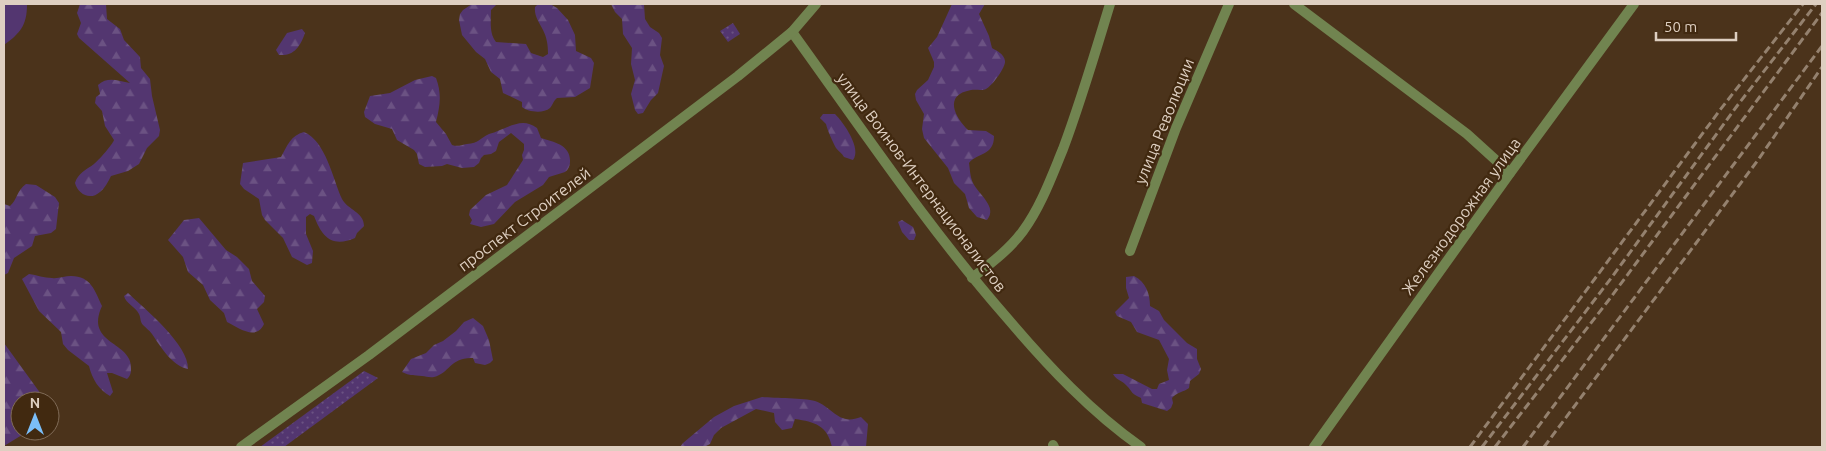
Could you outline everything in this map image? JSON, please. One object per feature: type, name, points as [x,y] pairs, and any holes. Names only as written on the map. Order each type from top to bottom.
[{"type":"street","name":"проспект Строителей","points":[[241,447],[430,309],[716,93],[792,32],[816,4]]},
{"type":"street","points":[[972,278],[998,257],[1022,233],[1047,191],[1082,95],[1110,4]]},
{"type":"street","name":"улица Революции","points":[[1130,251],[1176,128],[1229,4]]},
{"type":"street","points":[[1294,4],[1467,134],[1510,173]]},
{"type":"street","name":"Железнодорожная улица","points":[[1314,447],[1510,173],[1634,4]]},
{"type":"street","name":"улица Воинов-Интернационалистов","points":[[792,32],[902,186],[972,278],[1059,376],[1119,430],[1141,447]]},
{"type":"green space","points":[[4,4],[27,4],[27,12],[22,28],[4,45]]},
{"type":"green space","points":[[80,4],[106,4],[107,19],[120,29],[124,40],[140,57],[141,68],[150,79],[160,130],[159,136],[147,148],[139,164],[128,171],[111,176],[102,190],[92,196],[85,195],[79,190],[75,183],[76,180],[80,174],[99,160],[114,140],[105,126],[102,111],[95,103],[96,97],[100,94],[98,85],[109,80],[130,83],[79,38],[77,34],[81,23],[77,13]]},
{"type":"green space","points":[[472,4],[497,4],[491,10],[491,31],[496,42],[526,44],[531,53],[543,57],[548,54],[547,45],[536,16],[535,7],[538,4],[550,4],[557,8],[568,20],[575,35],[576,51],[591,58],[594,63],[590,88],[575,97],[557,98],[550,108],[544,111],[532,111],[522,107],[522,102],[503,93],[500,79],[491,72],[485,59],[476,52],[462,35],[459,20],[460,14]]},
{"type":"green space","points":[[611,4],[644,4],[645,19],[650,27],[659,33],[662,38],[660,55],[664,66],[658,93],[643,113],[638,114],[635,110],[631,94],[635,80],[631,64],[632,48],[623,34],[622,19],[615,12]]},
{"type":"green space","points":[[952,4],[985,4],[979,14],[992,48],[1002,55],[1005,61],[1001,72],[989,87],[984,90],[971,90],[962,93],[954,101],[956,113],[968,130],[986,131],[994,136],[991,147],[969,163],[973,183],[989,206],[990,215],[987,220],[977,217],[969,208],[965,194],[954,183],[948,168],[924,138],[922,129],[924,114],[916,100],[915,94],[928,80],[934,67],[934,62],[928,48],[937,37]]},
{"type":"green space","points":[[733,23],[740,34],[728,42],[720,31]]},
{"type":"green space","points":[[302,29],[305,33],[296,50],[289,54],[279,55],[276,50],[287,33]]},
{"type":"green space","points":[[432,76],[436,78],[440,95],[436,122],[452,145],[458,146],[474,143],[489,134],[509,126],[518,123],[528,123],[537,128],[541,138],[565,148],[570,156],[568,169],[565,172],[549,177],[543,185],[515,202],[494,224],[481,227],[470,224],[472,220],[469,215],[470,210],[486,195],[507,185],[523,160],[524,144],[511,133],[499,142],[496,151],[484,155],[474,167],[462,168],[447,164],[425,167],[419,164],[414,150],[397,140],[392,129],[375,124],[365,117],[364,112],[370,96],[390,93],[415,80]]},
{"type":"green space","points":[[823,114],[835,114],[843,123],[854,143],[855,155],[853,160],[844,157],[836,148],[826,124],[820,118]]},
{"type":"green space","points":[[304,132],[318,144],[328,162],[342,199],[359,214],[364,226],[355,238],[340,242],[334,241],[324,235],[314,216],[310,214],[306,217],[306,234],[313,251],[312,263],[307,265],[292,257],[283,238],[262,215],[259,199],[240,184],[243,163],[281,157],[293,138]]},
{"type":"green space","points":[[26,184],[36,185],[55,197],[59,203],[56,229],[51,233],[35,236],[32,246],[14,258],[8,273],[4,275],[4,204],[10,206]]},
{"type":"green space","points":[[199,218],[226,250],[237,257],[249,269],[252,281],[265,296],[264,302],[257,309],[264,324],[257,332],[247,332],[227,322],[224,313],[210,300],[203,285],[188,272],[183,257],[168,240],[184,220]]},
{"type":"green space","points":[[902,220],[913,227],[916,235],[914,240],[909,240],[902,232],[898,222]]},
{"type":"green space","points":[[29,274],[46,278],[78,277],[91,285],[102,306],[98,319],[99,328],[104,336],[125,353],[130,360],[131,372],[127,379],[107,373],[113,392],[110,396],[96,384],[89,366],[63,344],[61,332],[39,311],[22,279]]},
{"type":"green space","points":[[1134,276],[1142,282],[1146,289],[1150,306],[1159,311],[1164,320],[1187,343],[1197,349],[1197,359],[1201,369],[1199,374],[1190,381],[1189,388],[1172,398],[1173,403],[1167,411],[1142,403],[1141,398],[1133,394],[1113,374],[1123,374],[1152,389],[1157,389],[1159,384],[1169,380],[1167,370],[1169,359],[1159,340],[1137,332],[1131,322],[1117,316],[1115,312],[1129,298],[1126,288],[1126,277]]},
{"type":"green space","points":[[128,293],[174,339],[186,359],[188,369],[172,360],[142,324],[140,315],[125,299],[124,296]]},
{"type":"green space","points":[[473,318],[483,326],[489,340],[493,360],[490,363],[485,365],[475,363],[473,358],[465,358],[459,360],[439,375],[432,377],[410,375],[402,372],[411,359],[426,353],[434,345],[456,331],[464,322]]},
{"type":"green space","points":[[4,343],[39,391],[10,391],[10,441],[12,441],[4,446]]},
{"type":"green space","points":[[364,371],[378,378],[284,447],[260,447]]},
{"type":"green space","points":[[762,397],[815,401],[841,417],[853,419],[861,417],[868,424],[866,447],[832,447],[823,429],[814,423],[802,420],[795,419],[792,428],[782,430],[775,422],[774,413],[756,409],[721,428],[714,435],[710,444],[704,447],[680,447],[714,417],[734,406]]},
{"type":"railway","points":[[1470,447],[1720,110],[1803,4]]},
{"type":"railway","points":[[1482,447],[1612,277],[1737,106],[1816,4]]},
{"type":"railway","points":[[1495,447],[1608,301],[1822,13]]},
{"type":"railway","points":[[1523,447],[1822,46]]},
{"type":"railway","points":[[1544,447],[1758,160],[1822,67]]}]
